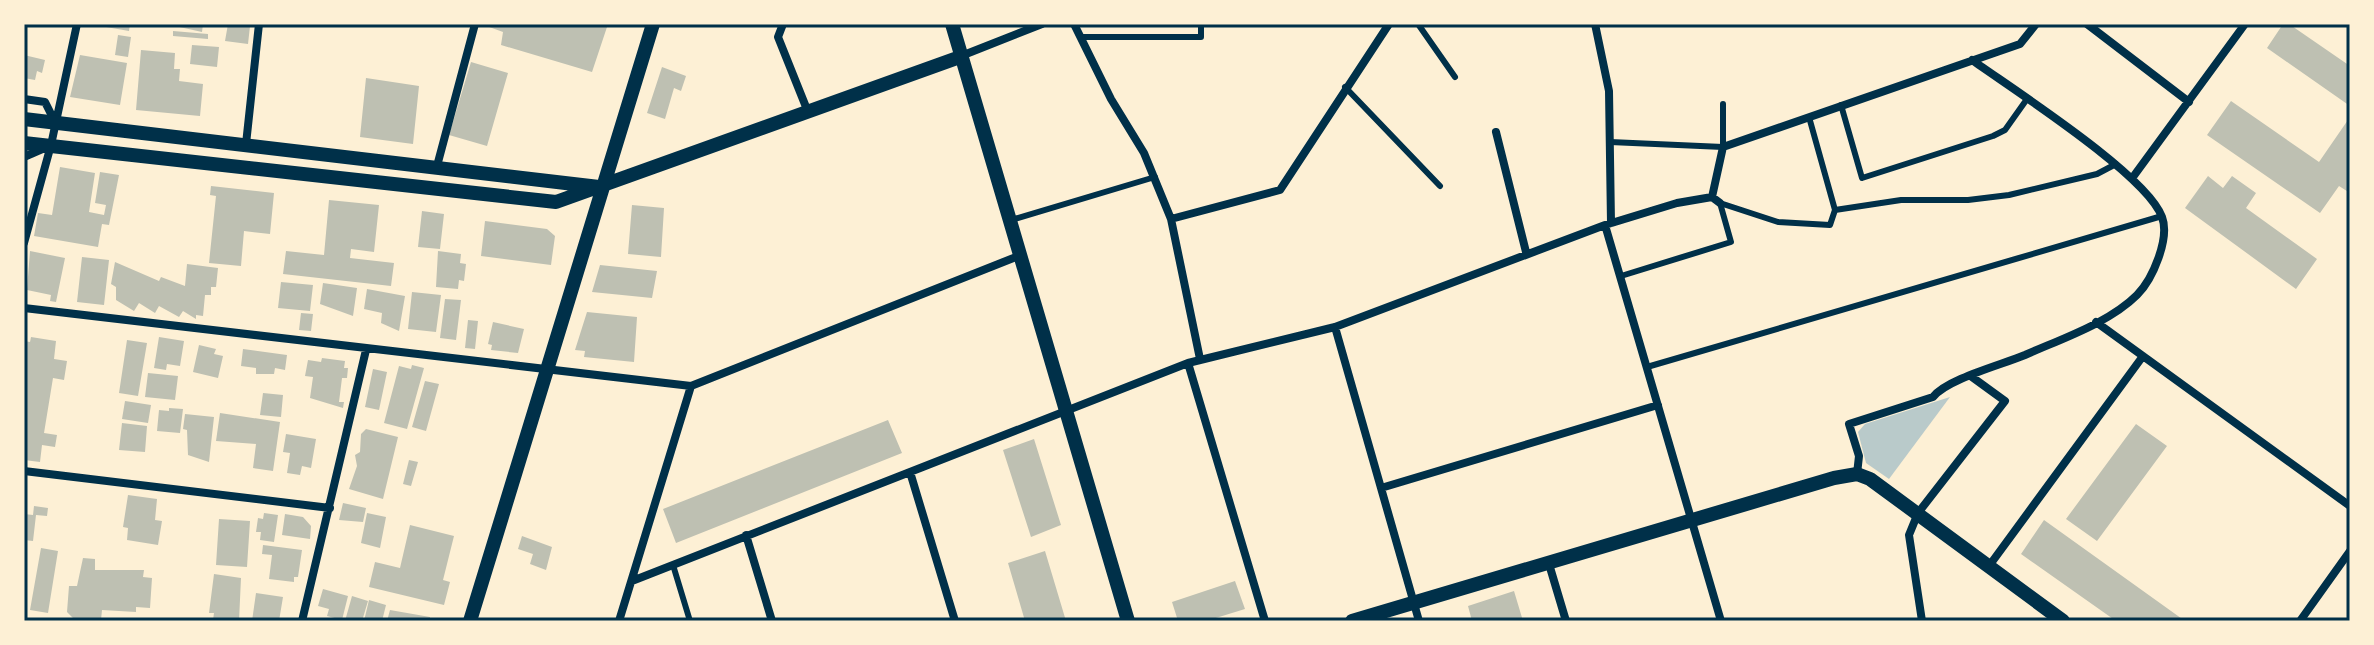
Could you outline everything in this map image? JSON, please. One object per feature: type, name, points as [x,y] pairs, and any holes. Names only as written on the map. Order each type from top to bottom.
[{"type":"street","points":[[24,243],[51,145],[77,24]]},
{"type":"street","points":[[246,144],[259,24]]},
{"type":"street","points":[[437,166],[475,24]]},
{"type":"street","points":[[470,621],[550,369],[653,24]]},
{"type":"street","points":[[783,24],[778,37],[808,113]]},
{"type":"street","points":[[952,24],[1128,621]]},
{"type":"street","points":[[24,143],[556,202],[808,113],[1042,24]]},
{"type":"street","points":[[1074,24],[1155,177],[1171,219],[1200,359]]},
{"type":"street","points":[[1171,219],[1280,190],[1389,24]]},
{"type":"street","points":[[1595,24],[1609,91],[1608,224],[1721,621]]},
{"type":"street","points":[[632,581],[1188,363],[1335,327],[1526,252],[1608,224],[1677,203],[1716,200],[1723,147],[2020,44],[2036,24]]},
{"type":"street","points":[[2087,24],[2189,102]]},
{"type":"street","points":[[2133,177],[2245,24]]},
{"type":"street","points":[[1857,474],[1859,456],[1849,424],[1933,397],[1941,387],[1972,377],[2096,322],[2138,294],[2164,245],[2162,216],[2133,177],[1972,60]]},
{"type":"street","points":[[24,99],[45,102],[56,123]]},
{"type":"street","points":[[24,119],[603,187]]},
{"type":"street","points":[[1496,132],[1526,252]]},
{"type":"street","points":[[24,157],[51,145]]},
{"type":"street","points":[[24,308],[691,386],[1022,255]]},
{"type":"street","points":[[2096,322],[2350,506]]},
{"type":"street","points":[[1335,327],[1419,621]]},
{"type":"street","points":[[302,621],[366,350]]},
{"type":"street","points":[[1989,566],[2143,356]]},
{"type":"street","points":[[1188,363],[1265,621]]},
{"type":"street","points":[[1922,621],[1909,535],[1918,513],[2005,401],[1972,377]]},
{"type":"street","points":[[619,621],[691,386]]},
{"type":"street","points":[[1381,488],[1658,405]]},
{"type":"street","points":[[24,471],[330,508]]},
{"type":"street","points":[[910,472],[955,621]]},
{"type":"street","points":[[1352,621],[1834,478],[1857,474],[1870,479],[1918,513],[2063,621]]},
{"type":"street","points":[[746,535],[772,621]]},
{"type":"street","points":[[2300,621],[2350,551]]},
{"type":"street","points":[[1549,564],[1566,621]]},
{"type":"lane","points":[[1081,37],[1201,37],[1201,24]]},
{"type":"lane","points":[[1418,24],[1455,77]]},
{"type":"lane","points":[[1345,87],[1440,186]]},
{"type":"lane","points":[[1841,105],[1862,178],[1993,136],[2005,130],[2027,99]]},
{"type":"lane","points":[[1610,142],[1723,147],[1723,104]]},
{"type":"lane","points":[[1716,200],[1778,222],[1830,225],[1835,210],[1809,117]]},
{"type":"lane","points":[[1835,210],[1901,200],[1968,200],[2009,195],[2097,174],[2116,164]]},
{"type":"lane","points":[[1011,220],[1155,177]]},
{"type":"lane","points":[[1621,276],[1731,242],[1716,200]]},
{"type":"lane","points":[[1647,367],[2162,216]]},
{"type":"lane","points":[[673,565],[690,621]]},
{"type":"shaded area","points":[[1950,397],[1889,479],[1866,463],[1858,432],[1865,424]]},
{"type":"building","points":[[89,24],[130,24],[129,31]]},
{"type":"building","points":[[166,24],[203,24],[202,32]]},
{"type":"building","points":[[228,24],[250,26],[248,44],[225,41]]},
{"type":"building","points":[[481,24],[608,24],[592,72],[501,45],[503,32]]},
{"type":"building","points":[[2283,24],[2289,24],[2350,66],[2350,106],[2267,48]]},
{"type":"building","points":[[173,31],[208,34],[208,39],[173,36]]},
{"type":"building","points":[[118,35],[131,37],[128,57],[115,55]]},
{"type":"building","points":[[192,45],[219,47],[217,67],[190,64]]},
{"type":"building","points":[[141,50],[175,53],[174,69],[180,69],[179,81],[203,84],[200,116],[136,110]]},
{"type":"building","points":[[24,55],[45,60],[42,73],[37,71],[35,80],[24,78]]},
{"type":"building","points":[[80,55],[127,63],[120,105],[70,97]]},
{"type":"building","points":[[471,62],[508,73],[487,146],[449,135]]},
{"type":"building","points":[[662,67],[686,76],[681,91],[674,88],[665,119],[647,113]]},
{"type":"building","points":[[366,78],[419,86],[413,144],[360,137]]},
{"type":"building","points":[[2231,101],[2319,162],[2350,117],[2350,193],[2339,186],[2320,213],[2207,135]]},
{"type":"building","points":[[60,167],[95,173],[89,212],[104,215],[106,205],[95,203],[100,172],[119,175],[109,225],[102,224],[98,247],[34,236],[38,213],[52,215]]},
{"type":"building","points":[[2208,176],[2223,188],[2232,176],[2256,193],[2246,208],[2317,259],[2296,289],[2185,208]]},
{"type":"building","points":[[211,186],[274,193],[270,234],[244,231],[241,266],[209,263],[216,196],[210,195]]},
{"type":"building","points":[[329,200],[379,205],[374,252],[351,249],[350,258],[394,263],[391,286],[283,274],[286,251],[324,255]]},
{"type":"building","points":[[632,205],[664,208],[661,257],[628,254]]},
{"type":"building","points":[[422,211],[444,214],[440,249],[418,247]]},
{"type":"building","points":[[485,221],[547,229],[555,236],[551,265],[481,256]]},
{"type":"building","points":[[30,251],[65,258],[56,302],[50,301],[51,295],[27,290]]},
{"type":"building","points":[[438,251],[461,254],[460,263],[466,264],[464,281],[459,280],[458,289],[436,287]]},
{"type":"building","points":[[82,257],[109,260],[104,305],[77,302]]},
{"type":"building","points":[[115,262],[159,281],[161,277],[185,286],[187,264],[218,268],[216,287],[211,287],[211,295],[205,295],[203,316],[196,315],[196,319],[183,311],[179,317],[159,306],[155,313],[139,303],[134,311],[116,300],[116,287],[111,284]]},
{"type":"building","points":[[600,265],[657,271],[652,298],[592,292]]},
{"type":"building","points":[[281,282],[313,285],[310,311],[278,308]]},
{"type":"building","points":[[323,283],[357,288],[353,316],[320,304]]},
{"type":"building","points":[[367,289],[405,296],[399,331],[381,323],[382,313],[364,309]]},
{"type":"building","points":[[412,292],[441,295],[436,332],[408,329]]},
{"type":"building","points":[[445,299],[461,300],[456,340],[440,338]]},
{"type":"building","points":[[587,312],[637,317],[634,362],[584,357],[585,351],[575,350]]},
{"type":"building","points":[[301,313],[313,314],[311,331],[299,330]]},
{"type":"building","points":[[468,320],[478,321],[475,349],[465,348]]},
{"type":"building","points":[[493,322],[524,329],[518,353],[491,350],[492,345],[488,344]]},
{"type":"building","points":[[31,337],[56,341],[54,359],[67,361],[64,380],[53,378],[44,433],[57,435],[55,447],[42,445],[40,462],[24,460],[24,341],[30,342]]},
{"type":"building","points":[[159,337],[184,341],[180,366],[167,364],[166,370],[154,368]]},
{"type":"building","points":[[127,340],[147,343],[138,396],[119,393]]},
{"type":"building","points":[[199,345],[216,349],[214,354],[223,356],[218,378],[193,372]]},
{"type":"building","points":[[243,349],[287,355],[285,370],[275,368],[274,374],[256,374],[256,368],[241,366]]},
{"type":"building","points":[[322,358],[345,361],[344,368],[348,368],[347,378],[342,378],[339,402],[344,402],[343,408],[310,398],[313,377],[305,376],[308,360],[321,362]]},
{"type":"building","points":[[412,365],[424,368],[407,429],[384,423],[399,366],[411,369]]},
{"type":"building","points":[[373,369],[387,372],[379,410],[365,407]]},
{"type":"building","points":[[148,373],[178,376],[175,400],[145,397]]},
{"type":"building","points":[[425,381],[439,384],[426,431],[412,427]]},
{"type":"building","points":[[263,393],[283,395],[281,417],[260,415]]},
{"type":"building","points":[[125,401],[151,405],[148,423],[122,419]]},
{"type":"building","points":[[169,408],[183,409],[180,433],[157,431],[159,410],[169,411]]},
{"type":"building","points":[[220,413],[280,422],[273,471],[253,468],[256,444],[216,441]]},
{"type":"building","points":[[185,414],[214,417],[209,462],[188,455],[187,430],[183,429]]},
{"type":"building","points":[[888,420],[902,453],[676,543],[663,509]]},
{"type":"building","points":[[122,423],[147,426],[145,452],[119,450]]},
{"type":"building","points":[[2136,424],[2167,446],[2097,541],[2066,519]]},
{"type":"building","points":[[366,429],[398,437],[383,499],[349,489],[357,466],[355,455],[360,452],[361,434]]},
{"type":"building","points":[[286,434],[316,439],[311,468],[302,466],[300,475],[287,473],[290,453],[283,452]]},
{"type":"building","points":[[1034,439],[1061,525],[1031,537],[1003,450]]},
{"type":"building","points":[[409,460],[418,462],[411,486],[403,484]]},
{"type":"building","points":[[128,495],[157,499],[155,520],[162,521],[158,545],[127,540],[128,528],[123,527]]},
{"type":"building","points":[[343,503],[366,508],[363,522],[339,520]]},
{"type":"building","points":[[34,506],[48,508],[47,516],[36,515],[33,541],[24,540],[24,514],[33,515]]},
{"type":"building","points":[[264,513],[278,515],[274,542],[260,540],[261,532],[256,532],[258,518],[263,519]]},
{"type":"building","points":[[367,513],[386,517],[380,548],[361,543]]},
{"type":"building","points":[[285,514],[303,517],[311,526],[310,539],[282,535]]},
{"type":"building","points":[[219,519],[250,521],[247,567],[216,565]]},
{"type":"building","points":[[2044,520],[2185,621],[2116,621],[2021,554]]},
{"type":"building","points":[[410,525],[454,536],[443,580],[450,582],[444,605],[369,587],[375,562],[400,568]]},
{"type":"building","points":[[522,536],[552,547],[546,570],[530,564],[533,554],[518,549]]},
{"type":"building","points":[[263,545],[302,550],[298,577],[294,577],[294,582],[269,579],[272,555],[262,554]]},
{"type":"building","points":[[41,548],[58,551],[48,613],[30,610]]},
{"type":"building","points":[[1045,551],[1066,621],[1025,621],[1008,563]]},
{"type":"building","points":[[83,558],[95,559],[95,570],[144,570],[143,577],[152,578],[150,608],[136,607],[136,612],[102,610],[101,620],[73,618],[67,612],[69,586],[77,586]]},
{"type":"building","points":[[214,574],[241,578],[239,621],[213,620],[214,613],[209,613]]},
{"type":"building","points":[[1235,581],[1245,609],[1206,621],[1178,621],[1172,602]]},
{"type":"building","points":[[323,589],[348,596],[342,620],[327,616],[329,609],[318,606]]},
{"type":"building","points":[[1514,591],[1523,621],[1472,621],[1468,606]]},
{"type":"building","points":[[256,593],[283,597],[279,621],[252,621]]},
{"type":"building","points":[[352,596],[368,601],[362,621],[345,621]]},
{"type":"building","points":[[369,600],[386,605],[382,621],[364,621]]},
{"type":"building","points":[[390,610],[430,617],[430,621],[387,621]]}]
